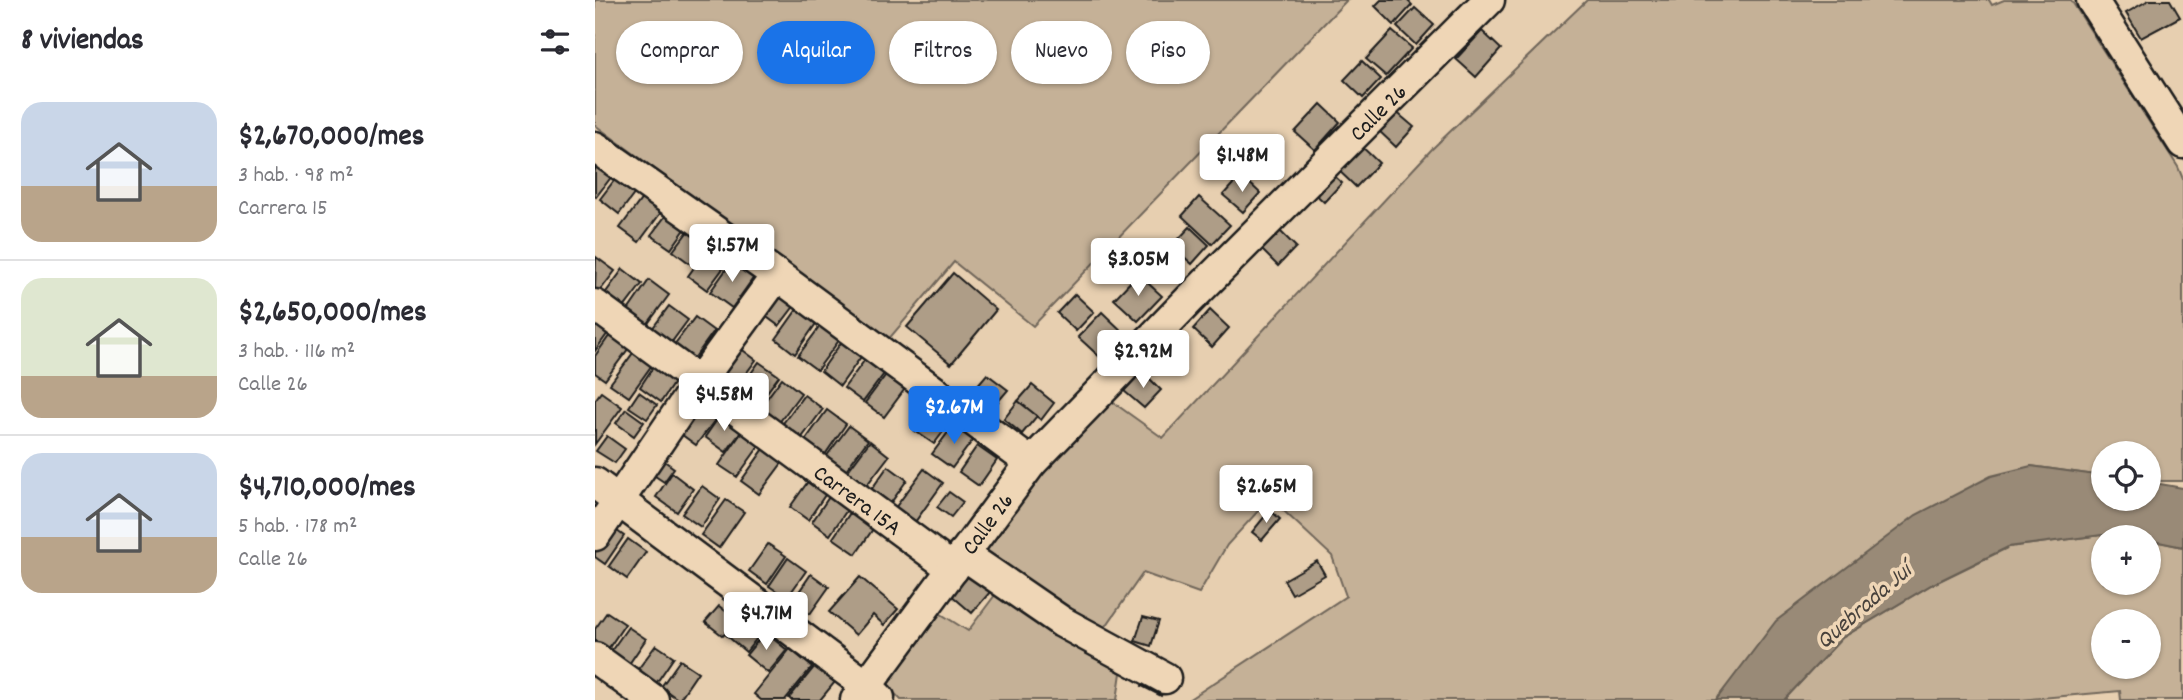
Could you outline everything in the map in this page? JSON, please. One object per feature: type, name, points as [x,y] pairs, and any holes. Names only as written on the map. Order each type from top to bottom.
[{"type":"street","name":"Calle 26","points":[[868,695],[958,561],[1031,463],[1189,300],[1489,0]]},
{"type":"street","points":[[2092,0],[2183,143]]},
{"type":"street","points":[[595,147],[777,275],[1031,463]]},
{"type":"street","points":[[595,535],[699,382],[777,275]]},
{"type":"street","name":"Carrera 15A","points":[[595,305],[699,382],[958,561],[1165,678]]},
{"type":"street","points":[[595,483],[868,695]]},
{"type":"street","points":[[595,658],[653,700]]},
{"type":"shaded area","points":[[595,0],[1347,0],[1033,326],[954,262],[888,340],[595,125]]},
{"type":"shaded area","points":[[1587,0],[1989,0],[1992,5],[2004,0],[2071,0],[2178,167],[2183,179],[2183,481],[2161,481],[2161,441],[2091,441],[2091,474],[2031,466],[1716,700],[1188,700],[1346,596],[1332,556],[1270,498],[1227,545],[1199,593],[1143,573],[1102,632],[971,544],[1107,398],[1163,438],[1432,149]]},
{"type":"shaded area","points":[[2091,536],[2091,595],[2161,595],[2161,542],[2183,547],[2183,700],[2121,700],[2120,691],[2019,700],[1784,700],[1842,638],[1931,585],[2009,547]]},
{"type":"shaded area","points":[[995,595],[1121,673],[1117,700],[901,700],[883,681],[925,604],[968,631]]},
{"type":"water","name":"Quebrada Juí","points":[[2031,466],[2091,474],[2091,511],[2161,511],[2161,484],[2183,488],[2183,547],[2161,542],[2161,525],[2091,525],[2091,536],[2008,547],[1931,585],[1842,638],[1784,700],[1716,700],[1776,621],[1916,515],[1991,476]]},
{"type":"building","points":[[1381,0],[1407,0],[1412,5],[1394,25],[1375,6]]},
{"type":"building","points":[[2149,0],[2170,0],[2180,17],[2141,38],[2126,13]]},
{"type":"building","points":[[1415,8],[1434,25],[1416,45],[1397,27]]},
{"type":"building","points":[[1392,31],[1412,48],[1386,76],[1366,59]]},
{"type":"building","points":[[1482,31],[1501,49],[1476,77],[1456,59]]},
{"type":"building","points":[[1362,61],[1381,79],[1363,98],[1344,80]]},
{"type":"building","points":[[1321,104],[1340,122],[1315,150],[1295,132]]},
{"type":"building","points":[[1394,110],[1414,127],[1396,147],[1377,129]]},
{"type":"building","points":[[1356,141],[1379,163],[1356,187],[1333,165]]},
{"type":"building","points":[[595,164],[612,176],[596,197],[595,196]]},
{"type":"building","points":[[1329,171],[1342,183],[1324,202],[1311,190]]},
{"type":"building","points":[[1241,175],[1260,193],[1243,212],[1223,195]]},
{"type":"building","points":[[616,178],[635,193],[619,214],[600,199]]},
{"type":"building","points":[[643,197],[662,211],[639,242],[620,228]]},
{"type":"building","points":[[1199,197],[1230,225],[1212,244],[1182,216]]},
{"type":"building","points":[[667,214],[686,228],[671,249],[651,235]]},
{"type":"building","points":[[1190,227],[1209,245],[1192,264],[1172,246]]},
{"type":"building","points":[[689,230],[708,244],[692,265],[673,251]]},
{"type":"building","points":[[1280,231],[1296,247],[1278,266],[1262,250]]},
{"type":"building","points":[[710,245],[730,259],[707,290],[688,276]]},
{"type":"building","points":[[596,257],[615,271],[599,292],[595,289]]},
{"type":"building","points":[[733,260],[754,277],[732,308],[710,292]]},
{"type":"building","points":[[623,269],[642,284],[623,309],[604,295]]},
{"type":"building","points":[[953,273],[996,310],[951,364],[907,327]]},
{"type":"building","points":[[1138,274],[1162,296],[1138,321],[1114,299]]},
{"type":"building","points":[[649,280],[669,295],[646,326],[627,312]]},
{"type":"building","points":[[776,291],[795,305],[779,326],[760,312]]},
{"type":"building","points":[[1075,294],[1094,312],[1076,331],[1057,313]]},
{"type":"building","points":[[669,306],[688,320],[671,343],[652,329]]},
{"type":"building","points":[[798,308],[817,322],[795,354],[776,339]]},
{"type":"building","points":[[1210,310],[1229,328],[1212,347],[1193,329]]},
{"type":"building","points":[[1102,312],[1125,334],[1102,359],[1078,337]]},
{"type":"building","points":[[695,317],[714,331],[693,360],[674,345]]},
{"type":"building","points":[[595,319],[610,330],[595,351]]},
{"type":"building","points":[[821,325],[840,339],[817,370],[798,356]]},
{"type":"building","points":[[612,332],[631,345],[605,380],[595,373],[595,356]]},
{"type":"building","points":[[843,340],[863,354],[840,386],[821,371]]},
{"type":"building","points":[[736,345],[756,360],[733,391],[714,377]]},
{"type":"building","points":[[636,349],[654,362],[629,397],[610,384]]},
{"type":"building","points":[[867,357],[886,371],[863,402],[844,388]]},
{"type":"building","points":[[759,362],[779,376],[756,407],[737,393]]},
{"type":"building","points":[[656,363],[677,378],[661,402],[640,387]]},
{"type":"building","points":[[1142,371],[1161,390],[1144,408],[1124,391]]},
{"type":"building","points":[[888,372],[907,386],[884,417],[865,403]]},
{"type":"building","points":[[987,374],[1008,390],[990,411],[970,394]]},
{"type":"building","points":[[782,378],[801,393],[778,424],[759,409]]},
{"type":"building","points":[[1032,385],[1054,403],[1041,420],[1018,401]]},
{"type":"building","points":[[601,392],[622,407],[595,444],[595,400]]},
{"type":"building","points":[[639,392],[657,405],[647,419],[629,407]]},
{"type":"building","points":[[699,395],[721,412],[696,445],[674,429]]},
{"type":"building","points":[[804,395],[823,409],[800,440],[781,426]]},
{"type":"building","points":[[1018,401],[1037,416],[1022,434],[1004,419]]},
{"type":"building","points":[[933,406],[952,420],[934,444],[915,431]]},
{"type":"building","points":[[626,409],[644,422],[634,436],[616,423]]},
{"type":"building","points":[[827,410],[846,424],[824,456],[804,442]]},
{"type":"building","points":[[721,414],[743,429],[726,452],[705,437]]},
{"type":"building","points":[[955,423],[975,437],[952,468],[932,454]]},
{"type":"building","points":[[849,426],[868,440],[845,471],[826,457]]},
{"type":"building","points":[[744,429],[762,442],[737,477],[719,465]]},
{"type":"building","points":[[607,436],[625,449],[615,463],[596,451]]},
{"type":"building","points":[[870,441],[889,456],[866,486],[847,472]]},
{"type":"building","points":[[766,446],[785,459],[759,494],[741,481]]},
{"type":"building","points":[[977,446],[997,460],[979,486],[959,472]]},
{"type":"building","points":[[656,455],[674,468],[664,482],[646,470]]},
{"type":"building","points":[[888,466],[907,480],[890,504],[871,490]]},
{"type":"building","points":[[924,469],[943,483],[915,522],[895,508]]},
{"type":"building","points":[[672,473],[693,489],[677,512],[656,497]]},
{"type":"building","points":[[809,480],[827,492],[808,520],[790,507]]},
{"type":"building","points":[[702,486],[720,499],[701,527],[682,514]]},
{"type":"building","points":[[949,492],[963,502],[951,517],[937,507]]},
{"type":"building","points":[[831,494],[849,507],[830,535],[812,522]]},
{"type":"building","points":[[726,500],[744,512],[719,548],[701,535]]},
{"type":"building","points":[[852,510],[875,526],[856,554],[833,538]]},
{"type":"building","points":[[1270,510],[1280,519],[1262,540],[1252,532]]},
{"type":"building","points":[[606,523],[624,536],[605,564],[595,557],[595,539]]},
{"type":"building","points":[[628,539],[646,552],[627,579],[609,566]]},
{"type":"building","points":[[768,544],[786,556],[767,584],[749,571]]},
{"type":"building","points":[[788,558],[806,571],[787,598],[769,586]]},
{"type":"building","points":[[1317,561],[1325,575],[1292,594],[1284,580]]},
{"type":"building","points":[[962,568],[991,591],[972,613],[943,588]]},
{"type":"building","points":[[811,574],[829,587],[810,614],[792,602]]},
{"type":"building","points":[[860,577],[898,609],[884,625],[873,615],[856,635],[829,612]]},
{"type":"building","points":[[719,606],[737,620],[723,636],[705,622]]},
{"type":"building","points":[[607,612],[625,624],[606,652],[595,644],[595,629]]},
{"type":"building","points":[[741,617],[761,633],[746,652],[726,635]]},
{"type":"building","points":[[1143,617],[1159,621],[1151,646],[1135,641]]},
{"type":"building","points":[[628,627],[646,639],[627,667],[609,654]]},
{"type":"building","points":[[765,632],[787,650],[768,673],[746,655]]},
{"type":"building","points":[[656,645],[674,657],[655,685],[636,672]]},
{"type":"building","points":[[790,649],[812,667],[785,700],[761,700],[754,694]]},
{"type":"building","points":[[680,660],[698,672],[679,700],[661,687]]},
{"type":"building","points":[[815,666],[835,682],[820,700],[791,700],[789,698]]},
{"type":"building","points":[[1146,678],[1165,688],[1161,696],[1142,686]]}]
